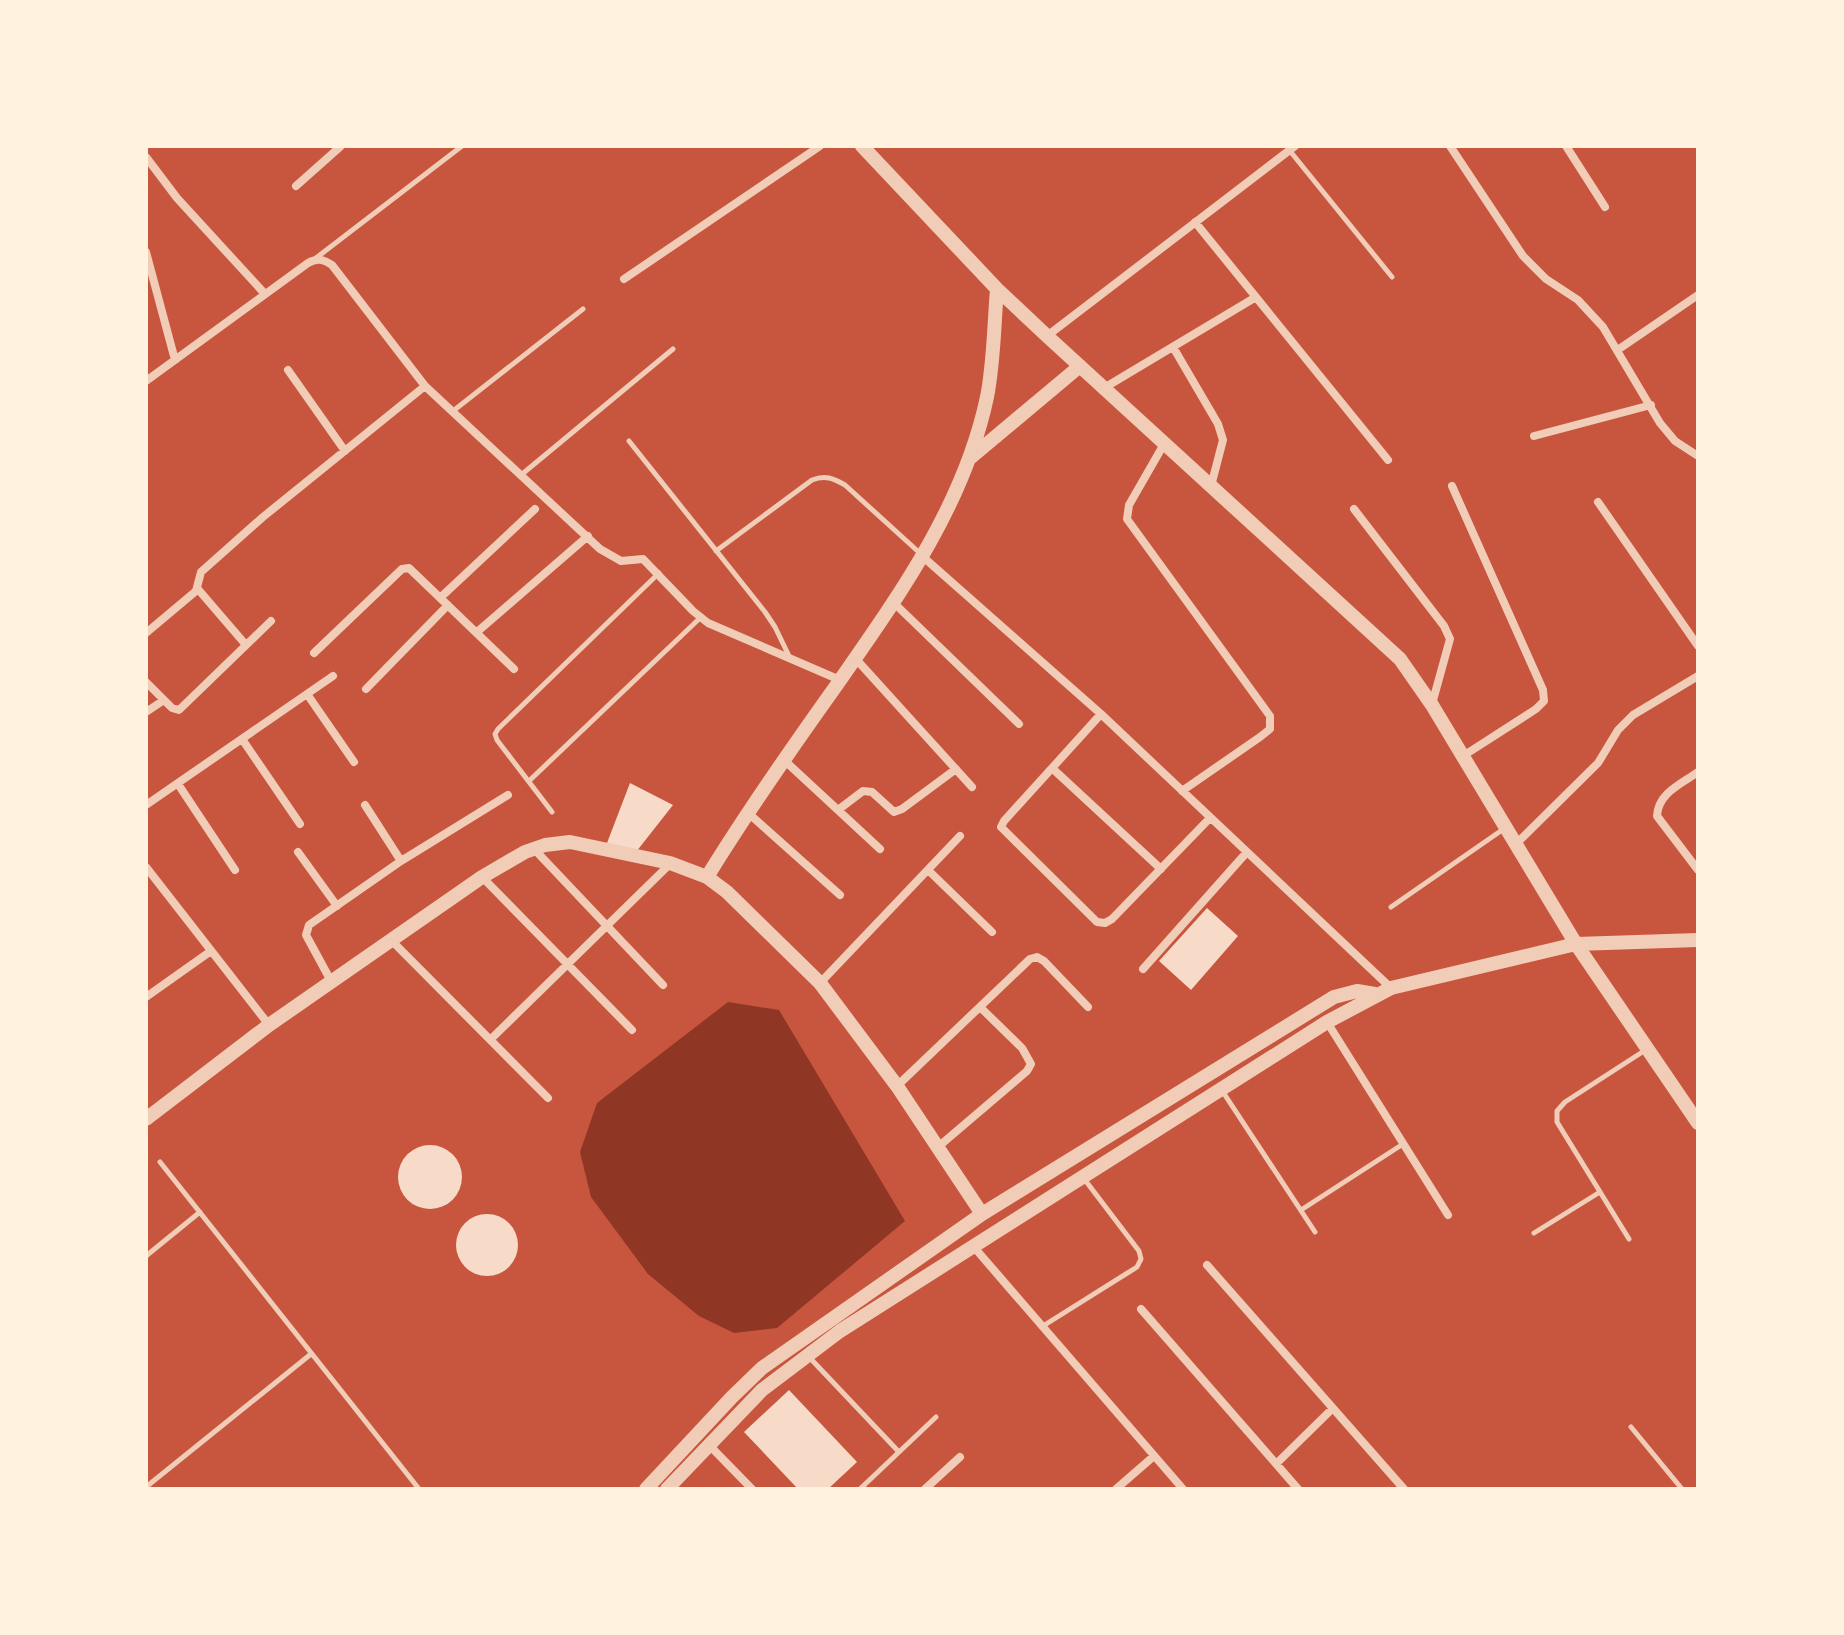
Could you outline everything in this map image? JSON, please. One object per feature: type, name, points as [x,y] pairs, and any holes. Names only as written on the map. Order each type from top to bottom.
[{"type":"street","points":[[296,186],[341,146]]},
{"type":"street","points":[[624,279],[820,146]]},
{"type":"street","points":[[862,146],[997,289],[1400,659],[1432,705],[1576,944],[1698,1123]]},
{"type":"street","points":[[1450,146],[1523,256],[1546,279],[1578,300],[1603,327],[1675,441],[1698,456]]},
{"type":"street","points":[[1566,146],[1605,207]]},
{"type":"street","points":[[1047,336],[1292,148]]},
{"type":"street","points":[[146,157],[177,198],[265,294]]},
{"type":"street","points":[[1195,222],[1388,460]]},
{"type":"street","points":[[146,252],[175,360]]},
{"type":"street","points":[[146,381],[316,259],[332,265],[425,386],[612,558],[621,561],[643,559],[701,618],[722,630],[840,680]]},
{"type":"street","points":[[707,877],[747,812],[893,602],[953,501],[987,396],[997,289]]},
{"type":"street","points":[[1619,349],[1698,295]]},
{"type":"street","points":[[1104,388],[1256,297]]},
{"type":"street","points":[[1173,347],[1218,424],[1223,440],[1211,487]]},
{"type":"street","points":[[969,459],[1080,366]]},
{"type":"street","points":[[288,370],[345,451]]},
{"type":"street","points":[[146,633],[197,588],[201,572],[269,511],[425,386]]},
{"type":"street","points":[[1534,436],[1651,405]]},
{"type":"street","points":[[1164,444],[1129,505],[1127,519],[1270,716],[1270,729],[1182,791]]},
{"type":"street","points":[[1452,486],[1543,690],[1544,701],[1463,756]]},
{"type":"street","points":[[1598,502],[1698,646]]},
{"type":"street","points":[[441,597],[535,509]]},
{"type":"street","points":[[1354,509],[1435,611],[1450,639],[1432,705]]},
{"type":"street","points":[[477,632],[588,536]]},
{"type":"street","points":[[922,556],[1101,714],[1391,988]]},
{"type":"street","points":[[314,653],[402,569],[409,568],[514,669]]},
{"type":"street","points":[[197,588],[246,645]]},
{"type":"street","points":[[893,602],[1019,724]]},
{"type":"street","points":[[366,689],[448,605]]},
{"type":"street","points":[[146,682],[172,708],[179,710],[271,621]]},
{"type":"street","points":[[855,658],[972,787]]},
{"type":"street","points":[[146,805],[333,676]]},
{"type":"street","points":[[1516,844],[1598,763],[1618,730],[1633,715],[1698,676]]},
{"type":"street","points":[[307,694],[354,762]]},
{"type":"street","points":[[146,712],[164,700]]},
{"type":"street","points":[[1101,714],[1001,827],[1097,922],[1105,923],[1112,919],[1210,818]]},
{"type":"street","points":[[242,739],[300,824]]},
{"type":"street","points":[[784,760],[880,849]]},
{"type":"street","points":[[838,810],[863,791],[872,792],[894,812],[956,769]]},
{"type":"street","points":[[1053,769],[1161,869]]},
{"type":"street","points":[[1698,772],[1664,796],[1657,805],[1657,816],[1698,870]]},
{"type":"street","points":[[178,784],[235,870]]},
{"type":"street","points":[[331,981],[305,932],[309,925],[401,861],[508,795]]},
{"type":"street","points":[[365,805],[401,861]]},
{"type":"street","points":[[747,812],[840,895]]},
{"type":"street","points":[[820,983],[960,836]]},
{"type":"street","points":[[146,1119],[269,1025],[482,877],[534,848],[570,842],[670,863],[707,877],[727,892],[820,983],[897,1086],[982,1214]]},
{"type":"street","points":[[534,848],[663,985]]},
{"type":"street","points":[[298,852],[337,906]]},
{"type":"street","points":[[1143,969],[1247,852]]},
{"type":"street","points":[[491,1039],[670,863]]},
{"type":"street","points":[[146,867],[269,1025]]},
{"type":"street","points":[[928,870],[992,932]]},
{"type":"street","points":[[482,877],[632,1030]]},
{"type":"street","points":[[391,939],[548,1098]]},
{"type":"street","points":[[667,1489],[762,1390],[840,1331],[1375,994],[1576,944],[1698,940]]},
{"type":"street","points":[[146,997],[211,951]]},
{"type":"street","points":[[897,1086],[1030,959],[1037,957],[1088,1007]]},
{"type":"street","points":[[646,1489],[762,1368],[982,1214],[1334,997],[1357,991],[1375,994]]},
{"type":"street","points":[[938,1147],[1027,1071],[1031,1064],[1022,1048],[980,1007]]},
{"type":"street","points":[[1327,1022],[1448,1215]]},
{"type":"street","points":[[973,1246],[1183,1489]]},
{"type":"street","points":[[1207,1265],[1404,1489]]},
{"type":"street","points":[[1141,1309],[1298,1489]]},
{"type":"street","points":[[1274,1461],[1333,1408]]},
{"type":"street","points":[[709,1445],[752,1489]]},
{"type":"street","points":[[1116,1489],[1154,1456]]},
{"type":"street","points":[[925,1489],[960,1457]]},
{"type":"lane","points":[[316,259],[462,146]]},
{"type":"lane","points":[[1292,148],[1392,277]]},
{"type":"lane","points":[[452,412],[583,309]]},
{"type":"lane","points":[[521,475],[673,349]]},
{"type":"lane","points":[[629,441],[775,627],[791,659]]},
{"type":"lane","points":[[716,551],[812,480],[822,476],[845,485],[922,556]]},
{"type":"lane","points":[[552,812],[495,734],[659,573]]},
{"type":"lane","points":[[529,781],[701,618]]},
{"type":"lane","points":[[1391,907],[1506,828]]},
{"type":"lane","points":[[1629,1239],[1557,1122],[1557,1111],[1565,1102],[1647,1049]]},
{"type":"lane","points":[[1221,1089],[1315,1232]]},
{"type":"lane","points":[[1301,1210],[1403,1144]]},
{"type":"lane","points":[[160,1162],[419,1489]]},
{"type":"lane","points":[[1042,1326],[1137,1267],[1141,1259],[1139,1251],[1082,1177]]},
{"type":"lane","points":[[1534,1233],[1600,1192]]},
{"type":"lane","points":[[146,1256],[200,1212]]},
{"type":"lane","points":[[146,1487],[311,1354]]},
{"type":"lane","points":[[807,1356],[899,1452]]},
{"type":"lane","points":[[860,1489],[936,1417]]},
{"type":"lane","points":[[1631,1427],[1682,1489]]},
{"type":"shaded area","points":[[728,1002],[779,1010],[905,1221],[777,1328],[734,1333],[699,1316],[648,1274],[591,1197],[580,1152],[597,1103]]},
{"type":"building","points":[[630,783],[673,805],[636,852],[607,843]]},
{"type":"building","points":[[1207,908],[1238,936],[1191,990],[1159,961]]},
{"type":"building","points":[[430,1145],[442,1147],[453,1154],[460,1165],[460,1189],[453,1200],[442,1207],[430,1209],[418,1207],[407,1200],[400,1189],[398,1177],[400,1165],[407,1154],[418,1147]]},
{"type":"building","points":[[487,1214],[499,1216],[509,1223],[516,1233],[516,1257],[509,1267],[499,1274],[487,1276],[475,1274],[465,1267],[458,1257],[456,1245],[458,1233],[465,1223],[475,1216]]},
{"type":"building","points":[[789,1390],[857,1462],[828,1489],[798,1489],[744,1432]]}]
